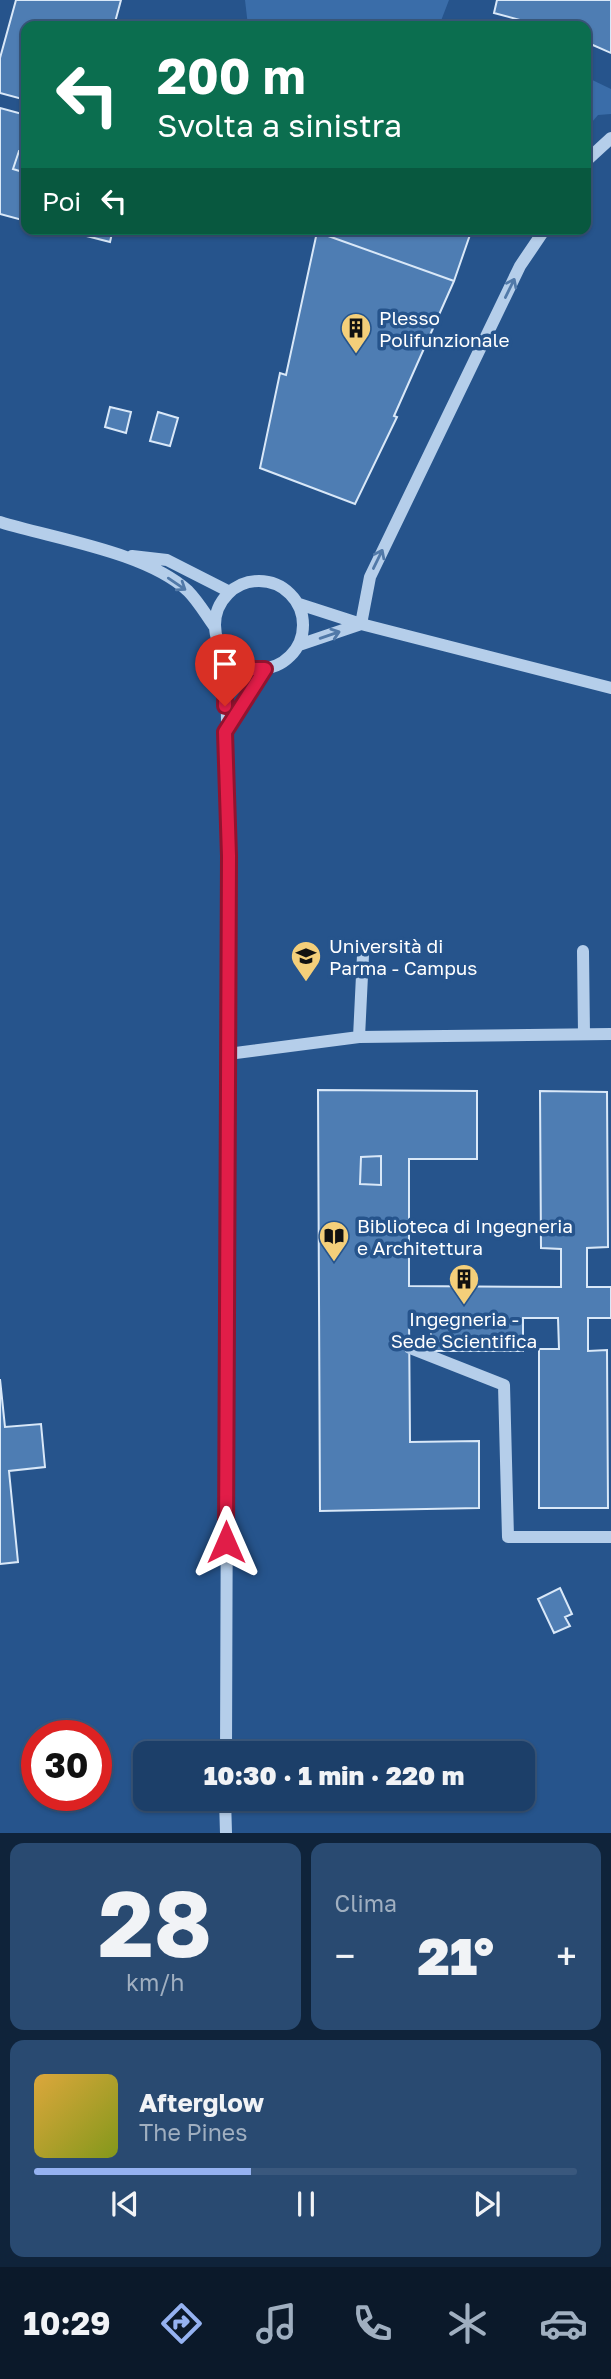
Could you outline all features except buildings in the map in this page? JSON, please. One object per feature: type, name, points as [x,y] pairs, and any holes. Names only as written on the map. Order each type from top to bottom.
[{"type":"street","points":[[591,156],[611,138]]},
{"type":"street","points":[[361,624],[375,565],[520,266],[541,235]]},
{"type":"street","points":[[0,522],[128,556],[167,561],[230,592]]},
{"type":"street","points":[[128,556],[176,582],[190,593],[214,626],[226,655],[225,732],[229,856],[226,1741]]},
{"type":"street","points":[[214,626],[222,601],[230,592],[254,581],[267,581],[280,586],[299,604],[361,624],[611,688]]},
{"type":"street","points":[[299,604],[303,630],[299,645]]},
{"type":"street","points":[[226,655],[251,669],[265,669],[279,665],[299,645],[361,624]]},
{"type":"street","points":[[225,732],[265,669]]},
{"type":"street","points":[[583,951],[584,1034]]},
{"type":"street","points":[[359,1037],[363,955]]},
{"type":"street","points":[[228,1054],[359,1037],[611,1034]]},
{"type":"street","points":[[410,1348],[504,1385],[508,1537],[611,1537]]},
{"type":"street","points":[[225,1811],[226,1833]]},
{"type":"shaded area","points":[[245,0],[449,0],[441,21],[247,21]]},
{"type":"shaded area","points":[[591,79],[611,89],[611,114],[598,115],[591,123]]},
{"type":"place","name":"Plesso Polifunzionale","points":[[356,355]]},
{"type":"place","name":"Università di Parma - Campus","points":[[306,983]]},
{"type":"place","name":"Biblioteca di Ingegneria e Architettura","points":[[334,1263]]},
{"type":"place","name":"Ingegneria - Sede Scientifica","points":[[464,1306]]},
{"type":"route","points":[[225,706],[226,655],[237,664],[251,669],[265,669],[225,732],[229,856],[226,1542]]}]
